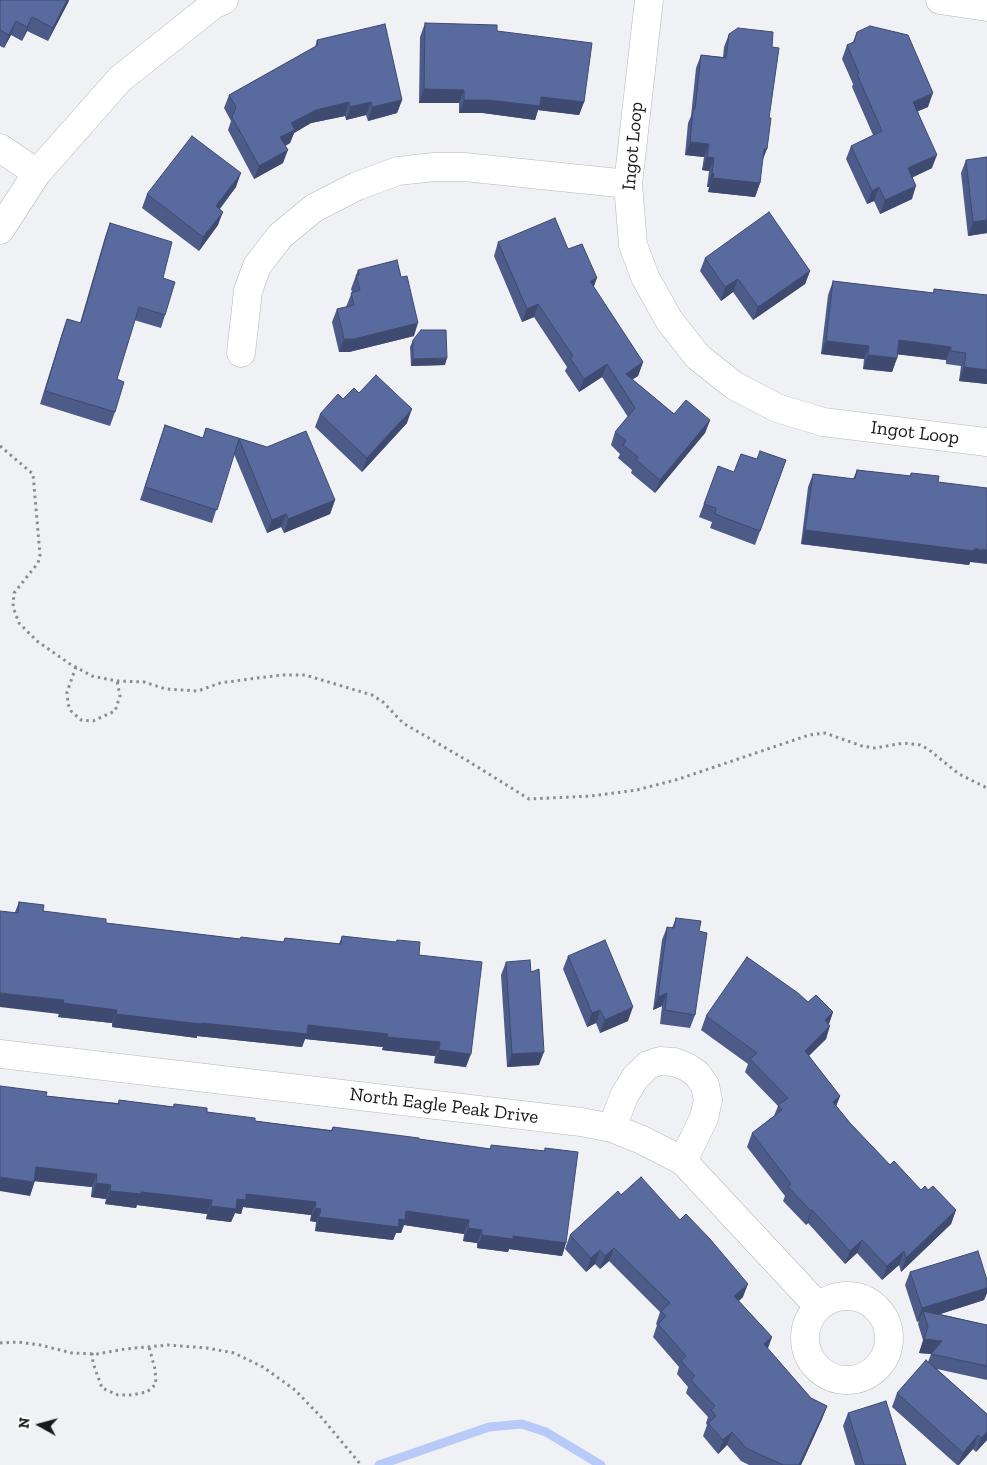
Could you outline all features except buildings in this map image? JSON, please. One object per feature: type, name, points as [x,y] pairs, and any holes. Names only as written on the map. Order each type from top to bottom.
[{"type":"street","points":[[0,230],[37,173],[120,79],[213,6],[224,0]]},
{"type":"street","name":"Ingot Loop","points":[[649,0],[628,184],[633,245],[645,277],[669,320],[698,357],[735,386],[778,408],[823,422],[987,442]]},
{"type":"street","points":[[940,0],[987,7]]},
{"type":"street","points":[[0,148],[37,173]]},
{"type":"street","points":[[241,353],[248,292],[257,266],[280,236],[314,208],[357,186],[398,171],[434,167],[464,167],[628,184]]},
{"type":"street","name":"North Eagle Peak Drive","points":[[0,1054],[581,1122],[612,1128],[642,1140],[683,1161],[818,1306]]},
{"type":"street","points":[[612,1128],[624,1096],[636,1078],[648,1065],[660,1061],[674,1062],[687,1067],[697,1074],[705,1085],[708,1100],[704,1118],[683,1161]]},
{"type":"path","points":[[0,446],[33,474],[40,554],[38,563],[14,592],[14,608],[19,623],[37,641],[92,676],[117,681],[144,682],[166,689],[198,691],[220,683],[282,675],[305,675],[372,695],[383,702],[403,724],[530,798],[591,796],[638,790],[678,779],[809,735],[825,733],[862,746],[875,748],[904,743],[920,745],[928,749],[959,774],[987,788]]},
{"type":"path","points":[[76,667],[67,692],[68,704],[71,711],[81,720],[93,721],[115,711],[120,696],[117,681]]},
{"type":"path","points":[[0,1343],[40,1344],[72,1353],[92,1353],[168,1345],[207,1348],[234,1353],[263,1367],[296,1390],[361,1465]]},
{"type":"path","points":[[92,1353],[93,1363],[102,1388],[118,1395],[132,1395],[147,1392],[156,1384],[155,1369],[149,1347]]},
{"type":"waterway","points":[[379,1465],[489,1427],[522,1424],[546,1432],[601,1465]]}]
